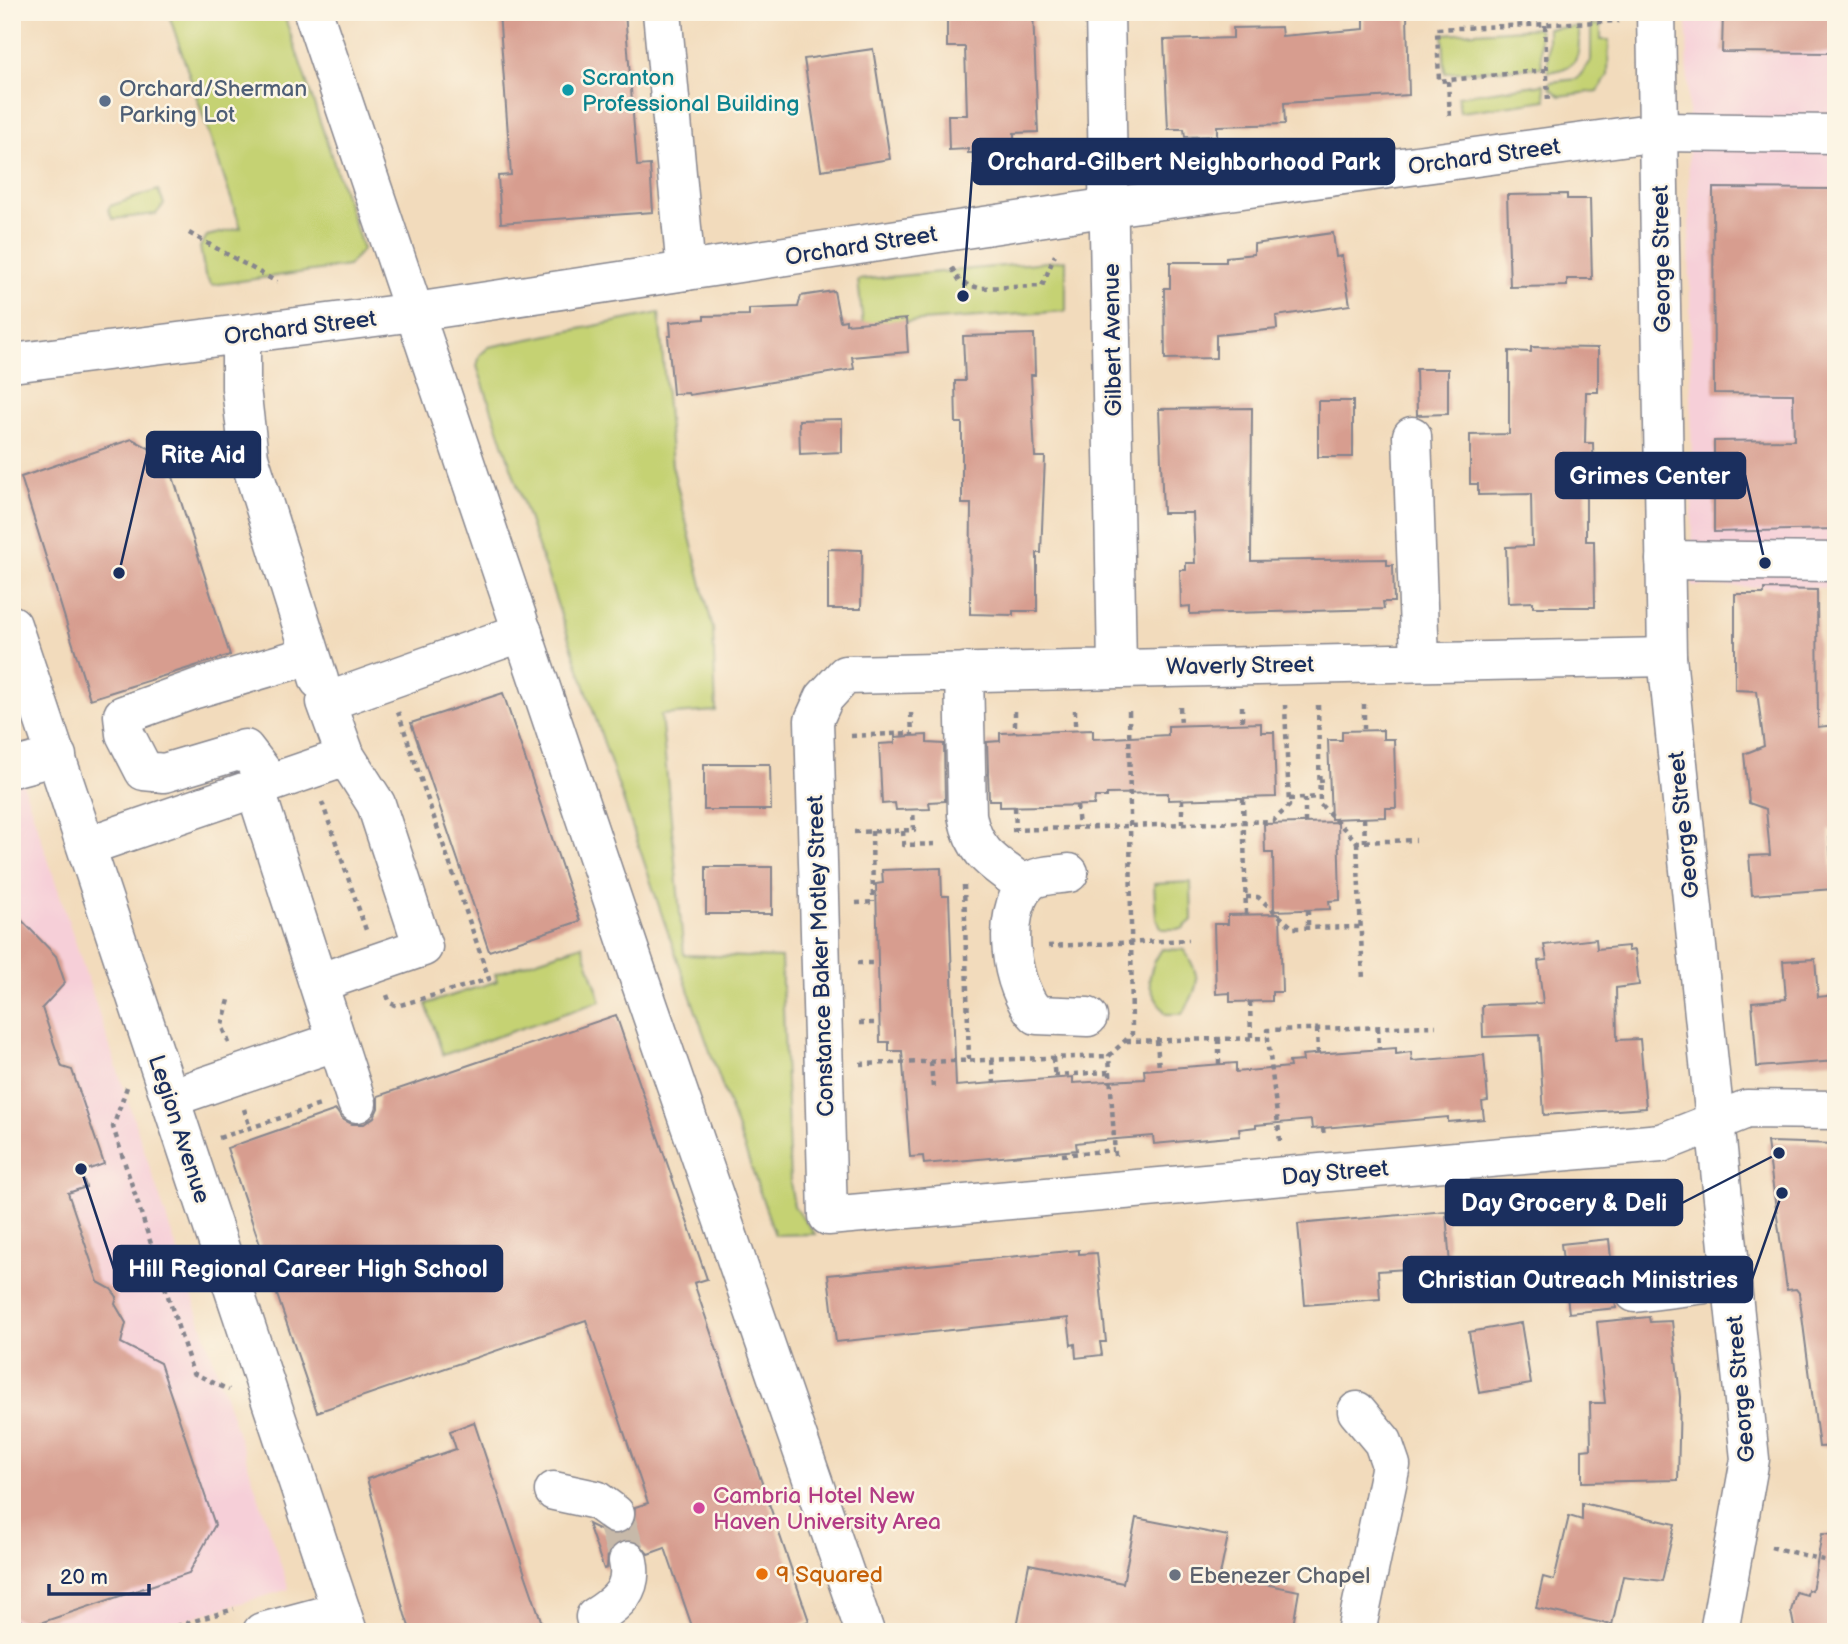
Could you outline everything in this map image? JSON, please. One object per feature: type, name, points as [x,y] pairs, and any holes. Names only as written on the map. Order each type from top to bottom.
[{"type":"main road","points":[[313,12],[865,1632]]},
{"type":"main road","points":[[662,12],[686,271]]},
{"type":"main road","name":"Gilbert Avenue","points":[[1105,12],[1117,668]]},
{"type":"main road","name":"George Street","points":[[1656,12],[1667,657],[1713,1124],[1750,1459],[1719,1632]]},
{"type":"main road","name":"Orchard Street","points":[[12,363],[415,312],[1110,207],[1658,132],[1836,134]]},
{"type":"main road","points":[[241,334],[240,372],[249,457],[326,702],[346,757],[376,804],[423,947],[318,982]]},
{"type":"main road","points":[[1412,436],[1420,661]]},
{"type":"main road","points":[[1665,560],[1836,562]]},
{"type":"main road","name":"Legion Avenue","points":[[12,625],[344,1621]]},
{"type":"main road","points":[[326,702],[523,632]]},
{"type":"main road","points":[[311,655],[195,688],[123,715],[125,734],[144,771],[164,774],[245,749],[263,786],[318,982],[356,1099]]},
{"type":"main road","name":"Waverly Street","points":[[824,698],[845,675],[1667,657]]},
{"type":"main road","points":[[964,672],[967,816],[957,840],[979,850],[1026,886]]},
{"type":"main road","name":"Constance Baker Motley Street","points":[[824,698],[814,720],[828,1216]]},
{"type":"main road","points":[[12,768],[57,756]]},
{"type":"main road","points":[[87,846],[346,757]]},
{"type":"main road","points":[[1069,873],[1038,878],[1026,886],[1013,917],[1012,947],[1017,983],[1028,1007],[1037,1016],[1088,1017]]},
{"type":"main road","points":[[170,1098],[337,1041]]},
{"type":"main road","name":"Day Street","points":[[828,1216],[1661,1143],[1747,1109],[1836,1110]]},
{"type":"main road","points":[[1635,1293],[1730,1282]]},
{"type":"main road","points":[[1356,1632],[1391,1465],[1383,1442],[1357,1411]]},
{"type":"main road","points":[[554,1491],[586,1496],[611,1508],[615,1514]]},
{"type":"main road","points":[[595,1617],[620,1600],[628,1588],[631,1578],[628,1561]]},
{"type":"main road","points":[[253,1619],[344,1621]]},
{"type":"path","points":[[1546,70],[1440,81],[1437,29],[1619,21]]},
{"type":"path","points":[[1545,25],[1548,103]]},
{"type":"path","points":[[1448,81],[1450,117]]},
{"type":"path","points":[[189,233],[277,282]]},
{"type":"path","points":[[952,268],[961,282],[979,288],[1042,286],[1055,256]]},
{"type":"path","points":[[1364,704],[1364,730]]},
{"type":"path","points":[[903,831],[904,845],[957,840],[982,831],[1273,821],[1289,806],[1285,705]]},
{"type":"path","points":[[1318,705],[1320,804],[1357,842],[1363,981]]},
{"type":"path","points":[[1242,706],[1242,724]]},
{"type":"path","points":[[1180,707],[1181,726]]},
{"type":"path","points":[[859,1064],[1109,1056],[1132,1034],[1129,708]]},
{"type":"path","points":[[1074,709],[1075,731]]},
{"type":"path","points":[[1014,710],[1015,733]]},
{"type":"path","points":[[851,736],[912,734],[911,713]]},
{"type":"path","points":[[1319,780],[1330,780]]},
{"type":"path","points":[[1289,799],[1320,797]]},
{"type":"path","points":[[1305,798],[1305,823]]},
{"type":"path","points":[[1182,799],[1182,824]]},
{"type":"path","points":[[1243,799],[1246,915]]},
{"type":"path","points":[[1077,806],[1079,827]]},
{"type":"path","points":[[1015,807],[1016,830]]},
{"type":"path","points":[[854,832],[914,830],[913,809]]},
{"type":"path","points":[[1364,818],[1365,842]]},
{"type":"path","points":[[856,903],[875,902],[872,831]]},
{"type":"path","points":[[957,840],[963,863],[969,1061]]},
{"type":"path","points":[[1357,842],[1416,840]]},
{"type":"path","points":[[1246,897],[1258,897],[1293,928],[1361,927]]},
{"type":"path","points":[[1308,910],[1308,928]]},
{"type":"path","points":[[1012,947],[1189,940]]},
{"type":"path","points":[[857,963],[878,963]]},
{"type":"path","points":[[1250,1002],[1251,1038]]},
{"type":"path","points":[[858,1023],[880,1023]]},
{"type":"path","points":[[1281,1153],[1267,1030],[1436,1026]]},
{"type":"path","points":[[1378,1027],[1379,1049]]},
{"type":"path","points":[[1317,1029],[1318,1054]]},
{"type":"path","points":[[1125,1041],[1267,1038]]},
{"type":"path","points":[[1219,1039],[1219,1065]]},
{"type":"path","points":[[1157,1040],[1159,1069]]},
{"type":"path","points":[[1109,1056],[1116,1167]]},
{"type":"path","points":[[1053,1058],[1054,1077],[1110,1072]]},
{"type":"path","points":[[992,1060],[994,1083]]},
{"type":"path","points":[[931,1062],[933,1088]]},
{"type":"path","points":[[124,1076],[128,1089],[113,1127],[193,1373],[228,1389],[232,1401]]},
{"type":"path","points":[[218,1139],[356,1099]]},
{"type":"path","points":[[1062,1155],[1114,1150]]},
{"type":"path","points":[[1771,1547],[1836,1563]]},
{"type":"path","points":[[157,1632],[253,1619]]},
{"type":"shaded area","points":[[1687,12],[1836,12],[1836,588],[1693,586]]},
{"type":"shaded area","points":[[12,750],[289,1589],[143,1632],[12,1632]]},
{"type":"green space","points":[[168,12],[283,12],[363,249],[348,266],[212,285],[205,275],[200,247],[207,236],[241,228]]},
{"type":"green space","points":[[1591,25],[1601,25],[1601,40],[1609,40],[1608,76],[1598,91],[1560,96],[1550,88],[1550,82],[1577,79],[1591,61]]},
{"type":"green space","points":[[1579,27],[1576,59],[1567,67],[1548,72],[1548,28]]},
{"type":"green space","points":[[1539,28],[1542,67],[1445,73],[1443,34]]},
{"type":"green space","points":[[1544,84],[1546,100],[1460,112],[1458,96]]},
{"type":"green space","points":[[158,190],[164,204],[156,214],[113,219],[108,210],[110,206]]},
{"type":"green space","points":[[1066,260],[1066,311],[863,325],[858,280]]},
{"type":"green space","points":[[659,313],[672,465],[713,629],[716,711],[661,715],[684,955],[781,958],[790,1182],[794,1206],[815,1234],[775,1235],[664,921],[477,366],[480,355],[489,347]]},
{"type":"green space","points":[[1191,882],[1192,920],[1182,929],[1162,929],[1156,918],[1154,884]]},
{"type":"green space","points":[[582,945],[601,1001],[443,1055],[426,1004],[497,981],[495,974]]},
{"type":"green space","points":[[1162,949],[1184,950],[1194,968],[1195,989],[1182,1014],[1166,1014],[1151,989],[1150,975]]},
{"type":"building","name":"Scranton Professional Building","points":[[499,12],[625,12],[637,166],[650,165],[653,212],[501,223],[498,176],[511,175]]},
{"type":"building","points":[[947,12],[1033,12],[1038,132],[1014,133],[1014,152],[968,153],[968,149],[949,150],[948,115],[967,115],[965,47],[947,47]]},
{"type":"building","points":[[1723,12],[1836,12],[1836,53],[1722,52]]},
{"type":"building","points":[[1407,15],[1409,95],[1284,103],[1285,124],[1217,126],[1217,136],[1185,137],[1184,129],[1168,129],[1164,40],[1233,38],[1233,28],[1281,27],[1282,36],[1364,29],[1364,16]]},
{"type":"building","points":[[873,49],[890,159],[821,170],[804,59]]},
{"type":"building","points":[[1713,188],[1836,189],[1836,529],[1714,532],[1714,441],[1794,440],[1793,394],[1714,393]]},
{"type":"building","points":[[1567,194],[1567,199],[1590,199],[1592,279],[1567,279],[1567,286],[1510,287],[1507,195]]},
{"type":"building","points":[[1333,233],[1336,257],[1342,256],[1350,305],[1276,316],[1277,329],[1216,335],[1216,358],[1165,359],[1164,288],[1170,288],[1170,262],[1226,262],[1226,257],[1254,254],[1254,244]]},
{"type":"building","points":[[834,291],[840,321],[846,320],[846,324],[906,319],[908,352],[852,357],[854,369],[689,395],[673,394],[668,336],[671,336],[670,322],[704,319],[704,316],[749,315],[749,309],[798,307],[801,296]]},
{"type":"building","points":[[1034,334],[1035,375],[1031,375],[1035,457],[1045,457],[1041,553],[1037,553],[1037,611],[1013,611],[1013,615],[970,614],[971,504],[962,504],[962,423],[956,423],[955,381],[965,381],[963,336]]},
{"type":"building","points":[[1531,347],[1598,348],[1598,392],[1586,392],[1585,443],[1593,443],[1594,483],[1586,483],[1586,541],[1594,541],[1595,607],[1533,607],[1533,602],[1508,603],[1506,547],[1532,546],[1531,494],[1478,495],[1478,484],[1470,484],[1470,435],[1509,434],[1509,351],[1531,352]]},
{"type":"building","points":[[1416,369],[1448,369],[1448,414],[1417,415]]},
{"type":"building","points":[[1318,401],[1353,401],[1353,457],[1318,457]]},
{"type":"building","points":[[1252,408],[1251,561],[1387,559],[1387,565],[1393,565],[1394,602],[1383,602],[1384,609],[1190,614],[1190,606],[1181,607],[1180,570],[1186,570],[1186,563],[1195,563],[1193,513],[1163,513],[1159,409]]},
{"type":"building","points":[[842,419],[842,452],[800,454],[799,420]]},
{"type":"building","points":[[132,439],[167,458],[230,655],[90,699],[21,477]]},
{"type":"building","points":[[828,549],[862,550],[861,609],[828,609]]},
{"type":"building","points":[[1764,589],[1817,590],[1818,727],[1836,725],[1836,830],[1829,830],[1833,889],[1752,895],[1749,856],[1770,855],[1766,809],[1749,803],[1744,754],[1764,746],[1757,691],[1735,690],[1735,594],[1764,594]]},
{"type":"building","points":[[503,693],[580,921],[489,951],[411,723]]},
{"type":"building","points":[[1261,723],[1261,732],[1274,732],[1276,797],[1168,800],[1168,793],[1107,794],[1107,797],[1095,797],[1094,805],[1000,807],[1000,800],[989,800],[987,742],[1000,741],[1000,733],[1093,730],[1093,739],[1168,735],[1168,726]]},
{"type":"building","points":[[1383,730],[1383,739],[1394,739],[1396,808],[1386,808],[1386,817],[1331,819],[1328,740],[1342,740],[1342,731]]},
{"type":"building","points":[[927,735],[927,743],[944,744],[945,801],[929,802],[930,809],[896,810],[895,803],[882,804],[879,744],[895,743],[895,737]]},
{"type":"building","points":[[704,764],[770,764],[771,810],[704,810]]},
{"type":"building","points":[[1338,822],[1340,900],[1329,901],[1330,909],[1274,911],[1273,853],[1265,853],[1264,824]]},
{"type":"building","points":[[706,867],[772,867],[772,914],[706,914]]},
{"type":"building","points":[[941,868],[942,896],[949,896],[956,1086],[1073,1077],[1073,1083],[1145,1079],[1144,1070],[1236,1063],[1236,1072],[1290,1067],[1289,1062],[1303,1061],[1302,1055],[1396,1048],[1396,1054],[1411,1052],[1412,1061],[1484,1055],[1488,1101],[1482,1102],[1484,1119],[1448,1122],[1448,1117],[1312,1129],[1311,1120],[1256,1125],[1239,1129],[1240,1136],[1154,1144],[1153,1136],[1092,1141],[1076,1143],[1077,1150],[924,1164],[923,1156],[910,1157],[902,1051],[889,1051],[889,1042],[880,1042],[876,884],[883,883],[882,870]]},
{"type":"building","points":[[12,910],[56,956],[65,983],[42,1008],[62,1067],[72,1070],[104,1164],[81,1172],[86,1187],[68,1193],[98,1282],[111,1289],[117,1297],[115,1304],[126,1323],[121,1343],[160,1363],[215,1525],[189,1573],[31,1626],[12,1616]]},
{"type":"building","points":[[1280,914],[1282,992],[1272,992],[1272,1001],[1230,1002],[1230,993],[1216,994],[1214,924],[1228,924],[1228,915]]},
{"type":"building","points":[[1596,939],[1597,949],[1628,946],[1628,951],[1635,950],[1639,985],[1616,988],[1617,1040],[1640,1039],[1646,1108],[1544,1115],[1539,1035],[1483,1037],[1482,1005],[1543,1003],[1538,961],[1547,960],[1544,945]]},
{"type":"building","points":[[1815,959],[1818,997],[1836,995],[1836,1061],[1757,1067],[1752,1002],[1786,999],[1783,961]]},
{"type":"building","points":[[616,1015],[707,1279],[694,1283],[809,1621],[778,1632],[694,1632],[665,1548],[648,1554],[637,1541],[625,1539],[614,1544],[608,1552],[607,1568],[604,1569],[588,1524],[612,1536],[623,1534],[633,1526],[635,1507],[648,1503],[586,1320],[317,1412],[227,1148],[336,1110],[342,1119],[352,1124],[364,1124],[374,1117],[378,1108],[378,1096]]},
{"type":"building","points":[[1767,1142],[1836,1144],[1836,1446],[1819,1447],[1799,1293],[1796,1289],[1787,1290]]},
{"type":"building","points":[[1446,1211],[1450,1266],[1378,1271],[1380,1299],[1305,1305],[1298,1224]]},
{"type":"building","points":[[1609,1239],[1616,1308],[1569,1313],[1561,1244]]},
{"type":"building","points":[[1079,1250],[1079,1254],[1097,1253],[1106,1342],[1100,1342],[1102,1355],[1076,1358],[1075,1344],[1071,1345],[1068,1318],[836,1342],[828,1275]]},
{"type":"building","points":[[1649,1317],[1650,1322],[1672,1321],[1680,1397],[1678,1480],[1582,1482],[1582,1450],[1591,1449],[1590,1403],[1605,1403],[1597,1322]]},
{"type":"building","points":[[1521,1323],[1531,1384],[1479,1393],[1469,1332]]},
{"type":"building","points":[[474,1422],[545,1632],[411,1632],[405,1615],[367,1479],[456,1449],[450,1431]]},
{"type":"building","points":[[1582,1503],[1675,1524],[1662,1581],[1623,1576],[1612,1625],[1536,1608],[1543,1577],[1554,1580],[1569,1516],[1582,1520]]},
{"type":"building","points":[[1136,1518],[1228,1536],[1220,1575],[1299,1591],[1292,1632],[1016,1632],[1029,1564],[1123,1583]]},
{"type":"building","points":[[1822,1534],[1836,1535],[1836,1632],[1795,1632],[1791,1611],[1796,1592],[1807,1595],[1808,1590],[1812,1591]]},
{"type":"tunnel","points":[[615,1514],[628,1561]]},
{"type":"place","name":"Scranton Professional Building","points":[[568,90]]},
{"type":"place","name":"Orchard/Sherman Parking Lot","points":[[105,101]]},
{"type":"place","name":"Orchard-Gilbert Neighborhood Park","points":[[963,296]]},
{"type":"place","name":"Grimes Center","points":[[1765,563]]},
{"type":"place","name":"Rite Aid","points":[[119,573]]},
{"type":"place","name":"Day Grocery & Deli","points":[[1779,1153]]},
{"type":"place","name":"Hill Regional Career High School","points":[[81,1169]]},
{"type":"place","name":"Christian Outreach Ministries","points":[[1782,1193]]},
{"type":"place","name":"Cambria Hotel New Haven University Area","points":[[699,1508]]},
{"type":"place","name":"9 Squared","points":[[762,1574]]},
{"type":"place","name":"Ebenezer Chapel","points":[[1175,1575]]}]
